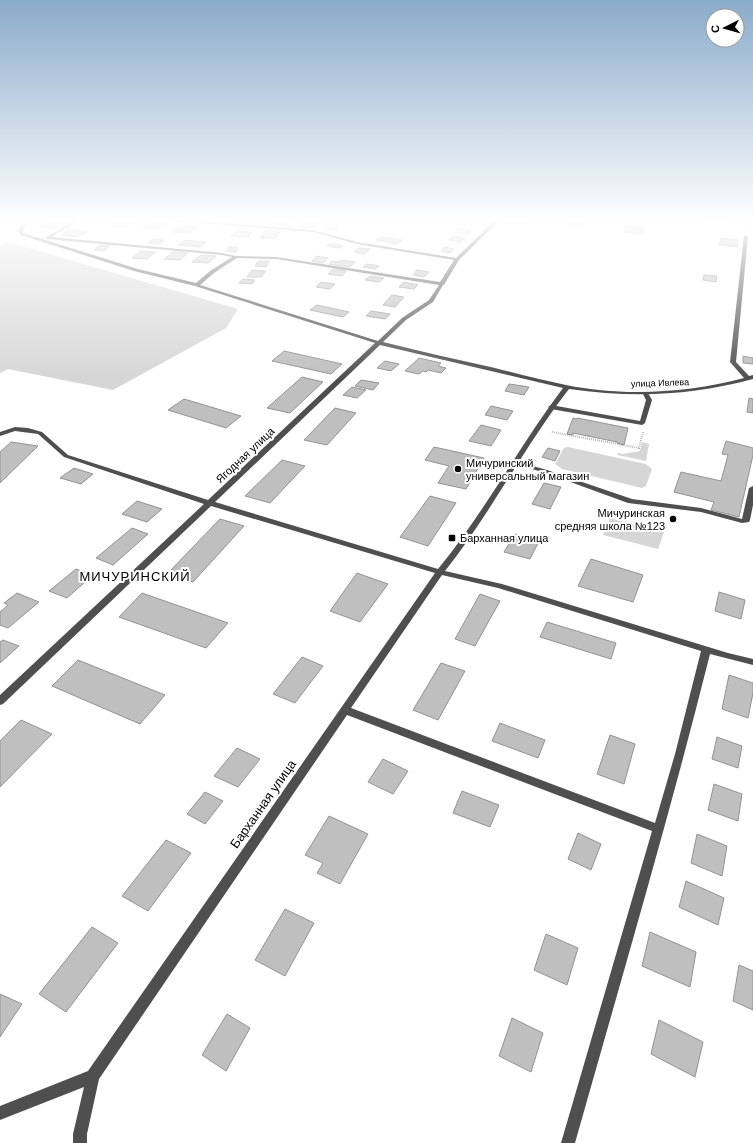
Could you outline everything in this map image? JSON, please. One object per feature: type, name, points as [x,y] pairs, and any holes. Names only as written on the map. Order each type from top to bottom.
[{"type":"street","name":"улица Ивлева","points":[[146,272],[197,285],[379,344],[567,387],[596,391],[646,394],[667,393],[704,389],[750,378]]},
{"type":"street","points":[[197,285],[212,272]]},
{"type":"street","points":[[368,272],[443,284]]},
{"type":"street","name":"Ягодная улица","points":[[0,701],[404,319],[431,301],[450,272]]},
{"type":"street","points":[[742,272],[733,362],[750,378]]},
{"type":"street","name":"Барханная улица","points":[[93,1076],[440,572],[469,536],[551,407],[567,387]]},
{"type":"street","points":[[551,407],[642,423],[649,400],[646,394]]},
{"type":"street","points":[[1,434],[15,429],[28,430],[40,434],[66,456],[210,503],[440,572],[499,586],[706,650],[753,662]]},
{"type":"street","points":[[515,463],[545,471],[631,501],[701,510],[742,521],[746,520],[752,500],[753,488]]},
{"type":"street","points":[[568,1143],[680,754],[706,650]]},
{"type":"street","points":[[345,710],[659,829]]},
{"type":"street","points":[[0,1113],[93,1076]]},
{"type":"street","points":[[80,1143],[80,1134],[93,1076]]},
{"type":"path","points":[[552,432],[639,448],[644,428],[642,423]]},
{"type":"shaded area","points":[[0,272],[112,272],[238,309],[226,328],[113,390],[8,369],[0,373]]},
{"type":"shaded area","points":[[642,442],[649,444],[646,461],[617,455],[618,453],[623,454],[640,451]]},
{"type":"shaded area","points":[[568,447],[646,464],[652,469],[646,486],[642,488],[562,469],[555,464],[564,448]]},
{"type":"shaded area","points":[[610,518],[664,532],[658,549],[603,535]]},
{"type":"building","points":[[250,272],[265,272],[261,277],[247,277]]},
{"type":"building","points":[[330,272],[345,272],[342,276],[328,274]]},
{"type":"building","points":[[415,272],[429,272],[424,277],[413,275]]},
{"type":"building","points":[[704,275],[717,276],[716,282],[703,280]]},
{"type":"building","points":[[370,276],[384,278],[379,282],[365,280]]},
{"type":"building","points":[[243,279],[255,280],[252,284],[239,283]]},
{"type":"building","points":[[321,282],[335,284],[330,289],[316,287]]},
{"type":"building","points":[[404,282],[418,285],[414,289],[399,287]]},
{"type":"building","points":[[392,295],[404,297],[395,307],[383,305]]},
{"type":"building","points":[[317,305],[349,312],[343,317],[310,310]]},
{"type":"building","points":[[371,311],[390,314],[385,319],[366,316]]},
{"type":"building","points":[[284,351],[342,364],[331,374],[272,361]]},
{"type":"building","points":[[743,356],[753,358],[753,364],[743,363]]},
{"type":"building","points":[[419,358],[441,363],[438,366],[446,368],[441,373],[428,370],[419,374],[405,371]]},
{"type":"building","points":[[385,361],[399,364],[391,371],[377,368]]},
{"type":"building","points":[[302,377],[323,382],[290,413],[267,408]]},
{"type":"building","points":[[361,380],[379,383],[373,390],[355,386]]},
{"type":"building","points":[[509,384],[529,387],[524,395],[505,391]]},
{"type":"building","points":[[352,387],[366,390],[357,398],[343,395]]},
{"type":"building","points":[[749,398],[753,399],[753,413],[747,412]]},
{"type":"building","points":[[184,399],[241,416],[226,428],[168,410]]},
{"type":"building","points":[[491,406],[513,411],[507,420],[485,415]]},
{"type":"building","points":[[335,408],[356,413],[327,445],[304,440]]},
{"type":"building","points":[[573,418],[628,428],[624,445],[617,442],[573,433],[573,435],[567,434]]},
{"type":"building","points":[[481,425],[501,430],[491,446],[469,441]]},
{"type":"building","points":[[726,441],[753,448],[753,455],[739,517],[711,510],[714,502],[674,492],[681,472],[721,481],[728,455],[722,454]]},
{"type":"building","points":[[11,442],[38,446],[0,483],[0,452]]},
{"type":"building","points":[[434,447],[484,458],[466,489],[438,483],[449,466],[425,460]]},
{"type":"building","points":[[548,448],[560,451],[555,461],[542,457]]},
{"type":"building","points":[[282,460],[305,466],[270,503],[245,496]]},
{"type":"building","points":[[74,468],[93,474],[81,484],[60,478]]},
{"type":"building","points":[[544,483],[561,487],[550,509],[532,504]]},
{"type":"building","points":[[430,496],[456,503],[428,546],[400,537]]},
{"type":"building","points":[[137,501],[162,509],[147,522],[122,514]]},
{"type":"building","points":[[220,519],[244,526],[193,582],[167,574]]},
{"type":"building","points":[[132,528],[148,534],[113,565],[96,558]]},
{"type":"building","points":[[515,534],[539,541],[530,559],[504,552]]},
{"type":"building","points":[[591,559],[643,575],[633,602],[578,586]]},
{"type":"building","points":[[76,569],[93,575],[67,598],[49,591]]},
{"type":"building","points":[[357,573],[388,584],[360,622],[330,611]]},
{"type":"building","points":[[719,592],[745,600],[741,619],[715,611]]},
{"type":"building","points":[[17,593],[39,602],[8,628],[0,625],[0,612],[8,605],[4,603]]},
{"type":"building","points":[[142,593],[228,623],[206,648],[119,617]]},
{"type":"building","points":[[480,594],[500,601],[475,646],[455,639]]},
{"type":"building","points":[[547,622],[616,643],[611,659],[540,637]]},
{"type":"building","points":[[3,640],[19,646],[0,663],[0,642]]},
{"type":"building","points":[[302,657],[323,666],[295,703],[273,694]]},
{"type":"building","points":[[78,660],[165,695],[140,724],[52,686]]},
{"type":"building","points":[[441,663],[465,671],[438,720],[413,710]]},
{"type":"building","points":[[729,675],[753,683],[753,693],[748,718],[722,709]]},
{"type":"building","points":[[21,720],[52,734],[0,787],[0,741]]},
{"type":"building","points":[[500,723],[545,740],[538,758],[492,741]]},
{"type":"building","points":[[610,735],[635,744],[624,784],[597,774]]},
{"type":"building","points":[[717,737],[742,746],[738,768],[712,759]]},
{"type":"building","points":[[237,748],[260,759],[238,787],[214,776]]},
{"type":"building","points":[[383,759],[408,771],[393,794],[368,782]]},
{"type":"building","points":[[714,784],[742,794],[738,821],[708,810]]},
{"type":"building","points":[[462,791],[499,805],[490,827],[453,813]]},
{"type":"building","points":[[205,792],[223,801],[205,824],[187,814]]},
{"type":"building","points":[[329,816],[368,834],[340,884],[317,873],[323,863],[305,855]]},
{"type":"building","points":[[578,833],[601,844],[591,870],[568,859]]},
{"type":"building","points":[[697,834],[727,846],[722,876],[691,863]]},
{"type":"building","points":[[166,840],[191,853],[148,911],[122,896]]},
{"type":"building","points":[[686,881],[724,898],[718,925],[679,907]]},
{"type":"building","points":[[285,909],[314,923],[285,976],[255,960]]},
{"type":"building","points":[[92,927],[118,943],[66,1012],[39,994]]},
{"type":"building","points":[[650,932],[696,952],[690,987],[642,966]]},
{"type":"building","points":[[546,934],[578,948],[567,985],[534,970]]},
{"type":"building","points":[[739,965],[753,971],[753,1010],[733,1001]]},
{"type":"building","points":[[0,994],[22,1004],[0,1037]]},
{"type":"building","points":[[227,1014],[250,1028],[226,1071],[202,1055]]},
{"type":"building","points":[[512,1018],[543,1033],[531,1072],[499,1056]]},
{"type":"building","points":[[659,1020],[703,1042],[695,1077],[651,1054]]},
{"type":"place","name":"Мичуринский универсальный магазин","points":[[458,469]]},
{"type":"place","name":"Мичуринская средняя школа №123","points":[[673,519]]},
{"type":"place","name":"Барханная улица","points":[[452,538]]},
{"type":"district","name":"МИЧУРИНСКИЙ","points":[[135,576]]}]
